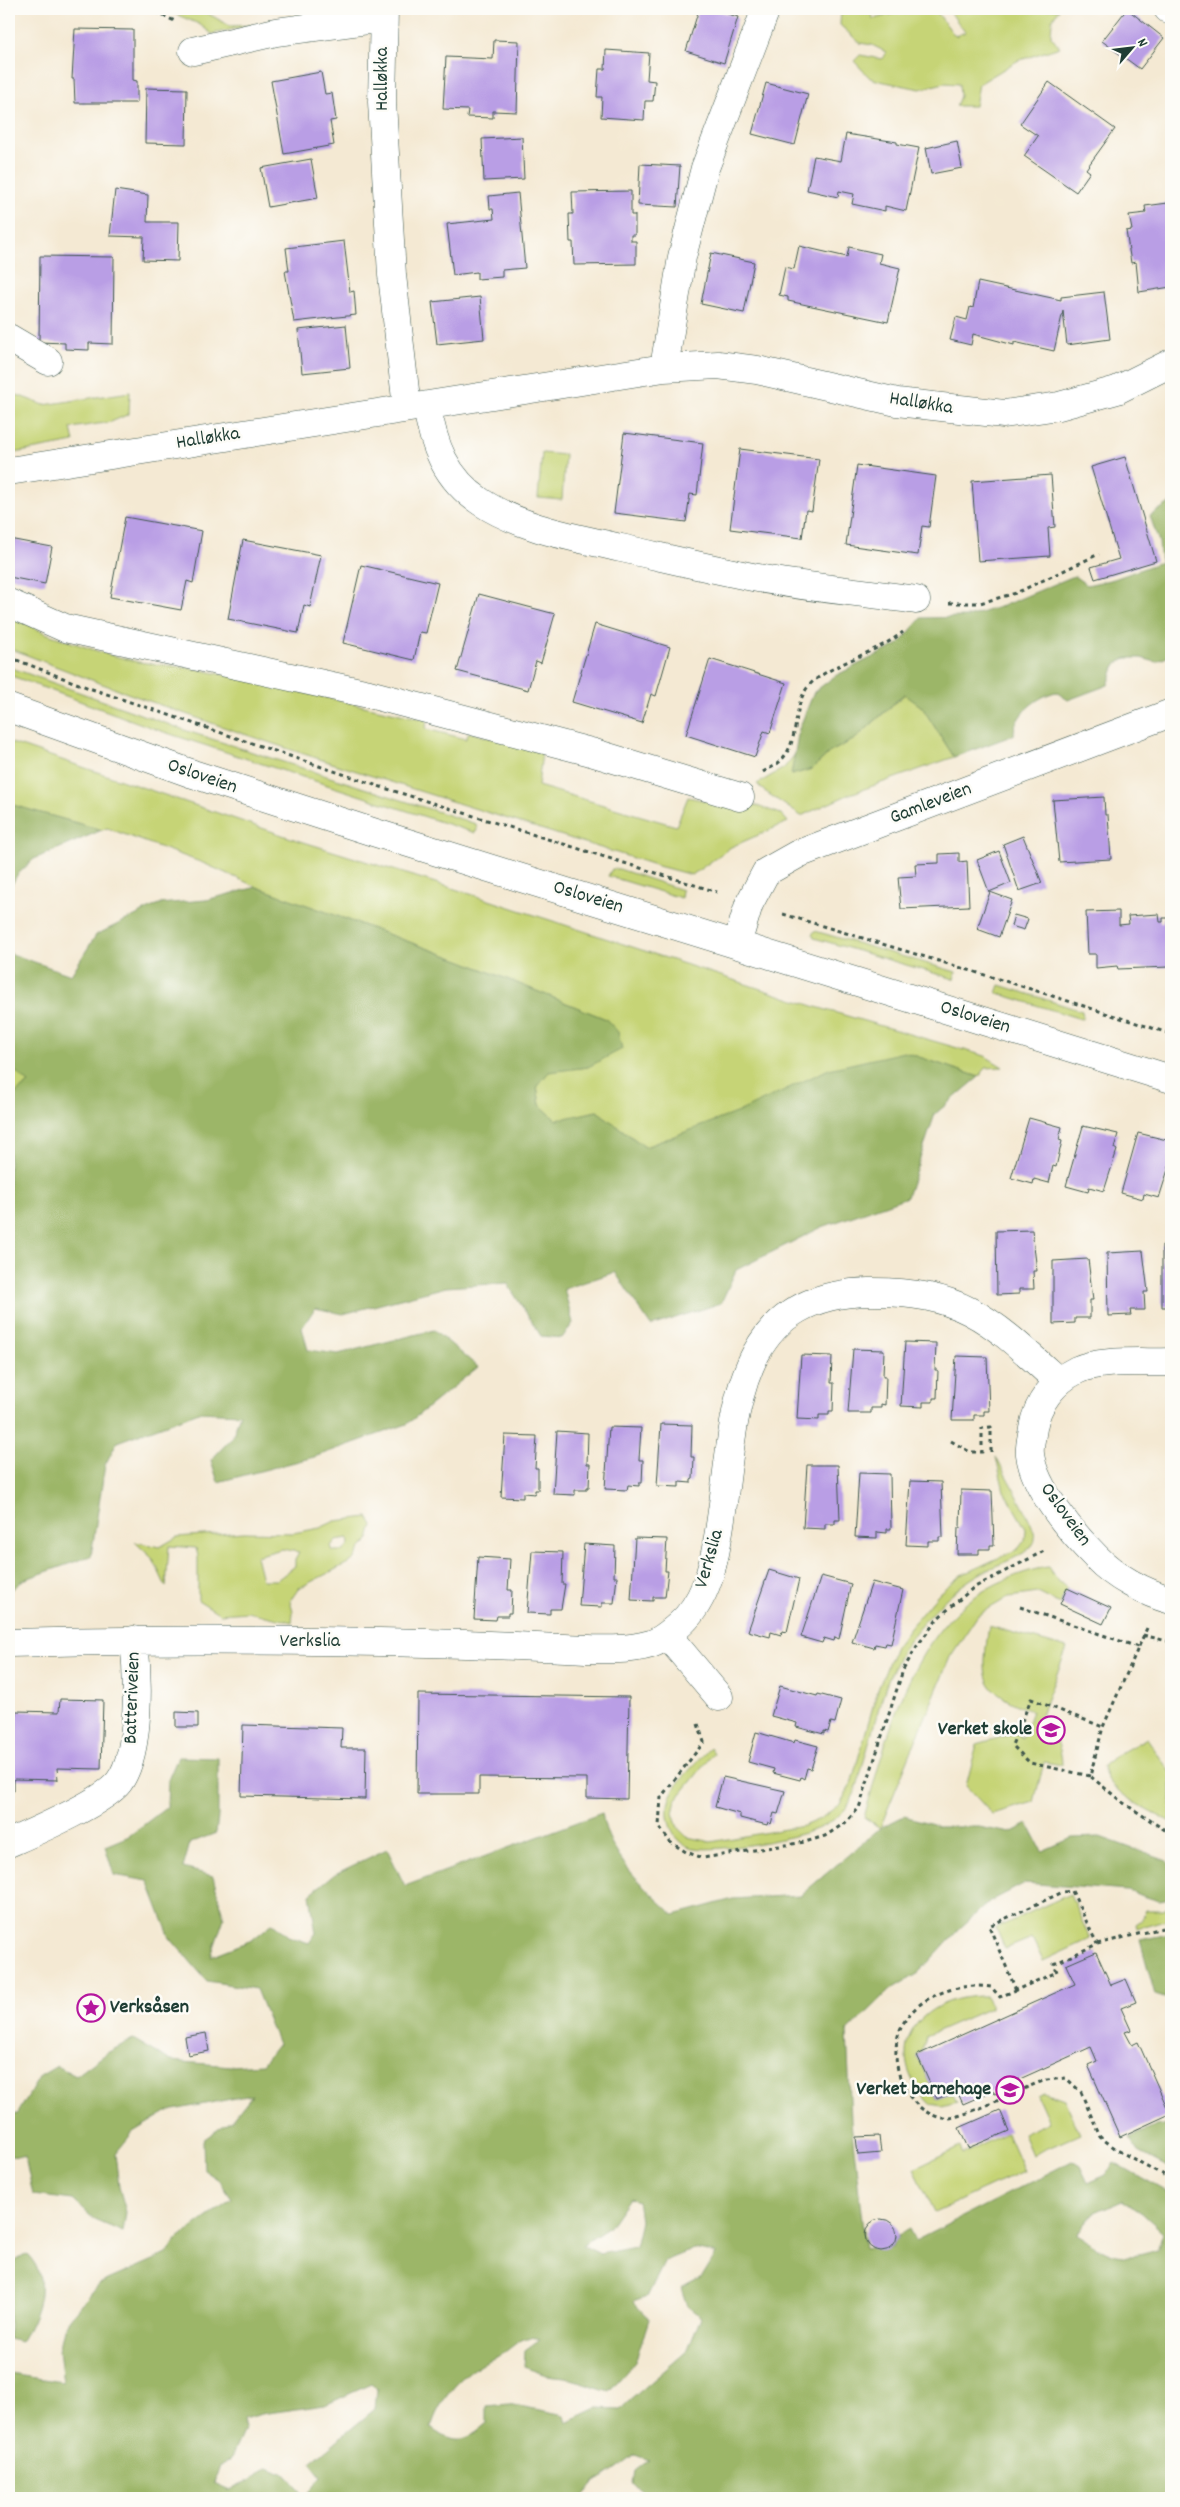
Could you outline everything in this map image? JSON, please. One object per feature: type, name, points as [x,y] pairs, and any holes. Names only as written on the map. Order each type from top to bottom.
[{"type":"street","points":[[664,368],[682,257],[705,168],[766,9]]},
{"type":"street","name":"Halløkka","points":[[192,51],[220,43],[276,32],[384,14],[382,102],[392,275],[417,407]]},
{"type":"street","points":[[9,338],[48,361]]},
{"type":"street","name":"Halløkka","points":[[9,471],[664,368],[718,365],[757,370],[897,402],[1004,414],[1058,406],[1117,390],[1171,363]]},
{"type":"street","points":[[417,407],[445,465],[460,484],[481,502],[516,519],[556,533],[759,578],[916,600]]},
{"type":"street","points":[[9,603],[65,628],[369,694],[590,752],[740,797]]},
{"type":"street","name":"Osloveien","points":[[9,708],[193,774],[1171,1079]]},
{"type":"street","name":"Gamleveien","points":[[737,944],[749,904],[766,872],[798,854],[1171,713]]},
{"type":"street","name":"Verkslia","points":[[134,1640],[426,1643],[596,1649],[653,1644],[686,1619],[709,1578],[723,1513],[741,1386],[752,1358],[762,1340],[777,1323],[819,1300],[852,1293],[900,1292],[931,1296],[972,1311],[995,1326],[1059,1382]]},
{"type":"street","name":"Osloveien","points":[[1166,1599],[1125,1579],[1097,1558],[1071,1528],[1041,1488],[1029,1453],[1035,1415],[1045,1397],[1059,1382],[1078,1369],[1098,1364],[1171,1362]]},
{"type":"street","points":[[667,1635],[719,1696]]},
{"type":"street","name":"Batteriveien","points":[[9,1642],[134,1640],[137,1670],[134,1730],[127,1768],[118,1783],[106,1794],[51,1824],[9,1843]]},
{"type":"path","points":[[740,797],[750,780],[781,761],[790,749],[801,700],[808,687],[818,678],[892,641],[905,631],[913,620],[916,600],[935,603],[980,603],[1034,586],[1098,554]]},
{"type":"path","points":[[9,657],[89,688],[378,786],[696,884],[749,904],[1018,985],[1171,1034]]},
{"type":"path","points":[[951,1441],[970,1452],[982,1452],[982,1428],[991,1427],[991,1452]]},
{"type":"path","points":[[695,1718],[704,1742],[661,1797],[659,1826],[670,1842],[686,1852],[703,1858],[768,1850],[825,1836],[845,1823],[859,1808],[903,1670],[917,1646],[939,1616],[973,1588],[1042,1553],[1071,1528]]},
{"type":"path","points":[[1090,1776],[1103,1727],[1143,1635],[1166,1599]]},
{"type":"path","points":[[1020,1607],[1138,1647]]},
{"type":"path","points":[[1143,1635],[1171,1642]]},
{"type":"path","points":[[1103,1727],[1031,1699],[1012,1745],[1030,1763],[1090,1776],[1122,1802],[1171,1834]]},
{"type":"path","points":[[1016,1990],[989,1926],[1063,1892],[1072,1891],[1097,1944]]},
{"type":"path","points":[[1171,1926],[1097,1944],[1054,1964],[1057,1972],[1000,1997],[991,1987],[959,1986],[925,2002],[908,2016],[900,2030],[897,2048],[899,2074],[909,2097],[924,2112],[945,2119],[969,2112],[1044,2081],[1066,2078],[1081,2092],[1100,2137],[1119,2151],[1171,2179]]},
{"type":"green space","points":[[163,9],[200,9],[230,26],[252,25],[212,34],[199,24]]},
{"type":"green space","points":[[841,9],[874,9],[872,11],[873,19],[913,9],[936,11],[955,36],[965,32],[948,9],[1059,9],[1052,20],[1051,36],[1060,47],[1017,61],[979,84],[975,106],[956,106],[960,96],[959,84],[944,83],[920,89],[870,78],[854,61],[860,55],[882,59],[886,52],[872,45],[860,43],[840,25]]},
{"type":"green space","points":[[9,392],[44,405],[130,392],[129,414],[111,422],[71,428],[74,442],[9,454]]},
{"type":"green space","points":[[542,453],[565,455],[562,500],[538,498]]},
{"type":"green space","points":[[1171,502],[1171,625],[1169,626],[1171,655],[1156,662],[1141,658],[1126,658],[1115,665],[1108,685],[1068,700],[1056,692],[1049,694],[1035,702],[1022,714],[1018,720],[1014,735],[954,757],[922,707],[904,694],[855,739],[830,752],[812,769],[791,775],[799,729],[814,692],[835,676],[899,644],[921,618],[968,617],[1005,605],[1074,576],[1087,585],[1114,579],[1161,562],[1159,542],[1150,516]]},
{"type":"green space","points":[[9,615],[45,633],[103,653],[138,662],[197,669],[427,720],[426,729],[466,739],[469,732],[542,753],[538,786],[676,826],[688,797],[744,809],[749,803],[781,814],[788,822],[731,847],[692,875],[658,866],[332,763],[89,679],[9,648]]},
{"type":"green space","points":[[9,667],[190,732],[476,824],[477,830],[475,833],[161,731],[9,675]]},
{"type":"green space","points":[[905,694],[922,707],[954,757],[850,794],[801,816],[757,784],[784,768],[796,753],[791,775],[812,769],[830,752],[855,739]]},
{"type":"green space","points":[[9,742],[294,839],[458,890],[816,1007],[985,1056],[1003,1067],[986,1068],[979,1077],[904,1052],[645,1147],[597,1111],[556,1121],[540,1105],[537,1086],[549,1071],[588,1067],[606,1019],[462,961],[257,887],[203,863],[107,828],[102,830],[9,804]]},
{"type":"green space","points":[[9,804],[102,830],[34,859],[17,875],[9,890]]},
{"type":"green space","points":[[612,869],[619,869],[682,890],[681,898],[608,876]]},
{"type":"green space","points":[[257,887],[462,961],[606,1019],[618,1032],[622,1049],[588,1067],[549,1072],[537,1086],[540,1105],[556,1120],[597,1111],[645,1147],[736,1113],[829,1069],[904,1052],[979,1077],[935,1114],[907,1197],[822,1227],[736,1270],[721,1303],[651,1326],[615,1272],[564,1289],[573,1323],[562,1338],[541,1336],[507,1283],[446,1287],[343,1314],[315,1308],[302,1328],[308,1350],[338,1354],[434,1330],[478,1367],[407,1424],[314,1457],[218,1482],[211,1460],[232,1438],[240,1414],[199,1412],[117,1442],[105,1465],[91,1556],[23,1580],[9,1592],[9,1098],[29,1083],[9,1066],[9,953],[71,975],[96,935],[159,904],[206,900]]},
{"type":"green space","points":[[815,931],[956,972],[954,979],[814,938],[812,934]]},
{"type":"green space","points":[[1000,985],[1082,1011],[1083,1018],[1081,1019],[997,993]]},
{"type":"green space","points":[[9,1066],[29,1083],[9,1098]]},
{"type":"green space","points":[[996,1457],[1030,1522],[1035,1539],[1033,1544],[1023,1553],[977,1575],[955,1591],[944,1600],[909,1641],[893,1668],[887,1683],[858,1783],[847,1807],[839,1816],[816,1829],[757,1844],[715,1849],[687,1846],[681,1842],[670,1826],[668,1807],[671,1794],[710,1747],[714,1753],[676,1800],[673,1813],[678,1828],[687,1837],[711,1842],[803,1826],[820,1819],[840,1804],[851,1784],[877,1692],[895,1647],[939,1593],[961,1575],[1018,1549],[1025,1540],[1026,1529],[1004,1491]]},
{"type":"green space","points":[[368,1517],[373,1525],[369,1540],[360,1549],[354,1560],[299,1588],[290,1601],[293,1612],[292,1622],[248,1612],[220,1614],[198,1600],[198,1556],[196,1548],[169,1546],[166,1587],[153,1559],[135,1542],[160,1547],[177,1537],[244,1532],[293,1533],[320,1528],[335,1521]],"holes":[[[348,1538],[349,1544],[343,1551],[333,1551],[331,1546],[336,1540]],[[282,1549],[299,1552],[295,1559],[295,1566],[277,1580],[262,1580],[256,1556]]]},
{"type":"green space","points":[[1048,1567],[1057,1580],[1067,1588],[1060,1604],[1038,1593],[1009,1597],[978,1615],[950,1657],[880,1828],[864,1817],[896,1714],[909,1680],[926,1649],[947,1621],[973,1598],[1005,1580],[1031,1570]]},
{"type":"green space","points":[[989,1626],[1067,1648],[1040,1717],[1056,1739],[1062,1758],[1062,1765],[1044,1762],[1034,1802],[992,1814],[966,1786],[977,1744],[1016,1733],[1022,1738],[1032,1711],[1002,1697],[993,1689],[988,1681],[985,1671],[985,1659]]},
{"type":"green space","points":[[1147,1738],[1171,1774],[1171,1822],[1130,1800],[1120,1792],[1106,1775],[1103,1766],[1115,1756]]},
{"type":"green space","points":[[178,1757],[218,1758],[218,1816],[216,1833],[190,1843],[183,1868],[213,1876],[224,1918],[211,1956],[252,1940],[273,1923],[288,1936],[309,1943],[316,1933],[310,1894],[335,1874],[387,1849],[405,1886],[602,1813],[611,1843],[619,1857],[639,1881],[674,1915],[733,1899],[801,1895],[880,1828],[904,1816],[933,1824],[937,1827],[979,1827],[1010,1833],[1028,1824],[1042,1851],[1072,1838],[1100,1837],[1167,1861],[1171,1867],[1171,1899],[1159,1901],[1128,1891],[1025,1883],[989,1902],[960,1928],[918,1973],[890,1990],[847,2032],[851,2121],[865,2248],[870,2247],[881,2251],[893,2247],[898,2235],[909,2229],[915,2241],[1072,2161],[1080,2166],[1088,2183],[1106,2175],[1114,2162],[1171,2194],[1171,2419],[1166,2498],[649,2498],[633,2483],[635,2471],[649,2460],[635,2455],[595,2483],[581,2498],[9,2498],[9,2374],[63,2382],[59,2351],[64,2329],[70,2318],[99,2284],[167,2254],[177,2239],[232,2199],[219,2180],[204,2170],[203,2140],[233,2119],[252,2095],[168,2111],[133,2132],[115,2154],[119,2187],[126,2212],[123,2232],[95,2220],[73,2200],[33,2195],[25,2157],[9,2156],[9,2110],[17,2115],[40,2076],[57,2066],[76,2076],[107,2053],[133,2039],[171,2061],[231,2066],[262,2064],[278,2044],[256,1989],[207,1981],[170,1938],[148,1881],[114,1875],[105,1846],[129,1836],[167,1807],[168,1780]],"holes":[[[629,2198],[638,2201],[641,2221],[635,2247],[600,2254],[582,2245],[608,2228]],[[1122,2200],[1142,2213],[1163,2232],[1157,2250],[1133,2256],[1123,2256],[1107,2252],[1077,2235],[1093,2213]],[[694,2249],[716,2254],[702,2277],[681,2288],[687,2306],[701,2317],[688,2350],[620,2409],[597,2408],[567,2422],[565,2415],[509,2404],[487,2406],[487,2424],[466,2438],[453,2439],[431,2428],[444,2399],[465,2376],[523,2339],[540,2339],[525,2350],[524,2367],[546,2375],[565,2377],[609,2391],[635,2362],[649,2319],[633,2302],[647,2297],[665,2261]],[[371,2384],[377,2389],[375,2409],[310,2463],[321,2477],[305,2496],[285,2474],[267,2467],[251,2480],[230,2490],[214,2483],[220,2466],[231,2458],[244,2430],[243,2419],[261,2414],[325,2405]]]},
{"type":"green space","points":[[1070,1894],[1090,1939],[1043,1961],[1032,1938],[1005,1949],[996,1928]]},
{"type":"green space","points":[[1171,1906],[1171,1918],[1137,1928],[1136,1924],[1142,1920],[1146,1910],[1163,1910]]},
{"type":"green space","points":[[1171,1935],[1171,2000],[1155,1995],[1140,1940]]},
{"type":"green space","points":[[986,1996],[990,2003],[990,2008],[926,2036],[922,2052],[917,2055],[937,2099],[952,2093],[957,2102],[942,2106],[930,2104],[914,2084],[907,2064],[907,2046],[913,2029],[925,2015],[942,2005],[962,1998]]},
{"type":"green space","points":[[1044,2092],[1064,2099],[1080,2134],[1032,2155],[1023,2134],[1049,2122],[1037,2095]]},
{"type":"green space","points":[[1171,2124],[1171,2169],[1139,2152],[1129,2138],[1157,2126]]},
{"type":"green space","points":[[1007,2133],[1024,2171],[935,2212],[914,2169],[960,2147],[963,2154]]},
{"type":"green space","points":[[27,2254],[35,2264],[40,2286],[36,2310],[21,2342],[9,2339],[9,2265]]},
{"type":"building","points":[[699,9],[712,9],[738,17],[724,63],[686,51]]},
{"type":"building","points":[[1127,9],[1164,38],[1140,69],[1102,41]]},
{"type":"building","points":[[75,29],[133,30],[133,80],[137,81],[137,103],[75,103],[74,79],[72,79]]},
{"type":"building","points":[[494,40],[519,41],[517,112],[493,111],[493,118],[467,117],[468,110],[443,109],[446,57],[493,59]]},
{"type":"building","points":[[606,50],[649,53],[647,80],[655,81],[653,101],[645,101],[644,120],[601,117],[602,97],[597,97],[599,69],[605,69]]},
{"type":"building","points":[[321,72],[325,94],[332,93],[336,120],[330,121],[334,145],[284,154],[271,81]]},
{"type":"building","points":[[1049,82],[1115,129],[1086,169],[1090,172],[1076,192],[1024,156],[1038,136],[1020,124]]},
{"type":"building","points":[[766,83],[808,94],[795,145],[752,134]]},
{"type":"building","points":[[146,88],[187,89],[186,144],[145,143]]},
{"type":"building","points":[[846,134],[897,142],[897,144],[919,148],[906,211],[885,206],[885,211],[852,204],[854,194],[839,191],[838,197],[807,190],[814,156],[841,161]]},
{"type":"building","points":[[522,137],[524,179],[484,181],[482,139]]},
{"type":"building","points":[[957,141],[962,168],[931,174],[926,148]]},
{"type":"building","points":[[311,159],[318,198],[268,207],[261,168]]},
{"type":"building","points":[[640,164],[680,166],[677,207],[638,205]]},
{"type":"building","points":[[115,190],[148,195],[147,222],[179,222],[178,261],[143,260],[144,237],[110,236]]},
{"type":"building","points":[[631,191],[631,215],[635,215],[635,235],[631,235],[631,241],[636,241],[636,264],[574,265],[573,242],[570,242],[569,214],[573,214],[572,192]]},
{"type":"building","points":[[518,193],[525,268],[502,270],[502,277],[477,279],[477,272],[453,275],[447,224],[494,219],[493,209],[490,209],[489,196]]},
{"type":"building","points":[[1168,203],[1169,210],[1171,210],[1171,287],[1139,292],[1136,262],[1131,263],[1126,231],[1132,230],[1129,215],[1146,213],[1145,206]]},
{"type":"building","points":[[344,241],[350,292],[354,291],[356,315],[294,322],[285,271],[289,271],[286,248]]},
{"type":"building","points":[[799,246],[847,257],[849,247],[881,254],[879,263],[900,268],[888,322],[788,301],[788,297],[779,295],[785,267],[794,269]]},
{"type":"building","points":[[711,253],[754,262],[744,313],[701,304]]},
{"type":"building","points":[[40,256],[114,257],[113,344],[89,343],[89,350],[65,349],[65,343],[39,342]]},
{"type":"building","points":[[978,282],[1061,300],[1061,297],[1104,292],[1110,339],[1067,345],[1063,311],[1054,351],[1014,342],[1014,345],[973,334],[971,345],[950,340],[956,317],[967,320],[970,307],[973,308]]},
{"type":"building","points":[[480,297],[484,339],[437,344],[432,302]]},
{"type":"building","points":[[346,325],[350,368],[302,373],[298,330]]},
{"type":"building","points":[[624,433],[703,443],[697,495],[690,494],[686,522],[614,513]]},
{"type":"building","points":[[740,449],[819,459],[812,511],[806,510],[802,538],[730,529]]},
{"type":"building","points":[[1125,457],[1156,561],[1095,579],[1091,567],[1119,559],[1091,467]]},
{"type":"building","points":[[857,465],[936,476],[929,527],[922,526],[918,555],[846,545]]},
{"type":"building","points":[[1051,475],[1055,527],[1048,528],[1050,556],[978,561],[972,481]]},
{"type":"building","points":[[125,517],[202,531],[193,583],[187,581],[181,610],[110,597]]},
{"type":"building","points":[[9,539],[52,547],[45,584],[9,577]]},
{"type":"building","points":[[243,540],[321,555],[310,607],[304,605],[298,633],[228,619]]},
{"type":"building","points":[[361,565],[438,583],[426,633],[420,632],[414,660],[343,643]]},
{"type":"building","points":[[479,594],[555,614],[541,663],[536,661],[528,690],[457,671]]},
{"type":"building","points":[[595,624],[670,647],[656,696],[651,694],[642,723],[572,702]]},
{"type":"building","points":[[710,659],[786,683],[770,733],[764,731],[755,757],[686,735]]},
{"type":"building","points":[[1104,797],[1105,815],[1108,815],[1111,859],[1059,862],[1053,800]]},
{"type":"building","points":[[1023,836],[1042,883],[1019,891],[1003,844]]},
{"type":"building","points":[[999,851],[1011,883],[989,892],[977,860]]},
{"type":"building","points":[[959,853],[959,862],[967,861],[969,906],[901,909],[898,877],[916,876],[915,864],[939,863],[939,854]]},
{"type":"building","points":[[990,892],[1012,900],[999,937],[977,929]]},
{"type":"building","points":[[1119,911],[1119,925],[1129,924],[1128,916],[1159,914],[1160,922],[1163,922],[1163,918],[1171,918],[1171,962],[1169,962],[1169,967],[1118,969],[1117,966],[1096,968],[1096,954],[1088,954],[1086,912]]},
{"type":"building","points":[[1014,915],[1028,919],[1024,930],[1011,926]]},
{"type":"building","points":[[1029,1118],[1062,1127],[1059,1140],[1062,1141],[1056,1167],[1053,1166],[1049,1183],[1034,1179],[1033,1184],[1011,1178]]},
{"type":"building","points":[[1083,1126],[1118,1134],[1114,1148],[1117,1150],[1104,1191],[1089,1187],[1088,1192],[1066,1186]]},
{"type":"building","points":[[1138,1133],[1171,1141],[1169,1156],[1171,1160],[1159,1198],[1144,1194],[1143,1199],[1121,1193]]},
{"type":"building","points":[[1032,1230],[1037,1271],[1033,1271],[1034,1289],[1019,1289],[1019,1294],[997,1295],[996,1231]]},
{"type":"building","points":[[1171,1244],[1171,1307],[1162,1307],[1162,1245]]},
{"type":"building","points":[[1143,1251],[1148,1292],[1144,1292],[1145,1310],[1130,1310],[1131,1315],[1108,1316],[1107,1253]]},
{"type":"building","points":[[1088,1259],[1093,1300],[1090,1300],[1090,1318],[1075,1318],[1075,1323],[1053,1324],[1053,1261]]},
{"type":"building","points":[[905,1342],[936,1343],[935,1370],[938,1370],[937,1398],[933,1398],[933,1402],[923,1402],[923,1407],[901,1406]]},
{"type":"building","points":[[853,1349],[884,1350],[883,1376],[886,1376],[885,1405],[881,1404],[881,1408],[871,1408],[871,1413],[848,1413]]},
{"type":"building","points":[[801,1355],[832,1356],[831,1383],[834,1383],[833,1411],[829,1411],[829,1415],[819,1415],[819,1420],[797,1419]]},
{"type":"building","points":[[956,1356],[987,1357],[989,1411],[984,1411],[984,1415],[974,1415],[974,1420],[952,1420]]},
{"type":"building","points":[[661,1424],[692,1425],[691,1457],[694,1457],[693,1479],[691,1483],[679,1482],[679,1487],[657,1486]]},
{"type":"building","points":[[609,1427],[641,1428],[639,1460],[643,1460],[642,1483],[639,1483],[639,1486],[628,1485],[627,1490],[605,1489]]},
{"type":"building","points":[[557,1431],[588,1433],[587,1464],[590,1464],[589,1487],[587,1487],[587,1490],[575,1490],[575,1495],[553,1494]]},
{"type":"building","points":[[505,1435],[537,1436],[535,1468],[538,1468],[538,1490],[535,1490],[535,1494],[523,1493],[523,1498],[501,1497]]},
{"type":"building","points":[[807,1465],[838,1465],[840,1520],[835,1520],[835,1524],[825,1524],[825,1529],[803,1528]]},
{"type":"building","points":[[1171,1470],[1171,1481],[1166,1476]]},
{"type":"building","points":[[859,1473],[890,1474],[891,1529],[887,1529],[887,1533],[877,1532],[877,1538],[855,1537]]},
{"type":"building","points":[[910,1481],[941,1482],[943,1537],[939,1537],[939,1541],[928,1541],[928,1546],[906,1545]]},
{"type":"building","points":[[961,1490],[992,1491],[994,1545],[990,1545],[990,1549],[979,1549],[979,1554],[957,1554]]},
{"type":"building","points":[[635,1538],[667,1539],[665,1571],[668,1571],[665,1597],[653,1597],[653,1601],[631,1600]]},
{"type":"building","points":[[584,1544],[615,1546],[614,1577],[617,1577],[614,1603],[602,1603],[602,1607],[579,1606]]},
{"type":"building","points":[[532,1551],[563,1552],[562,1584],[565,1584],[561,1609],[550,1609],[550,1614],[527,1613]]},
{"type":"building","points":[[478,1557],[510,1559],[508,1590],[512,1590],[511,1613],[508,1613],[508,1616],[497,1616],[496,1620],[474,1619]]},
{"type":"building","points":[[769,1570],[799,1579],[787,1632],[782,1631],[781,1635],[771,1632],[770,1637],[748,1631]]},
{"type":"building","points":[[821,1576],[851,1584],[839,1639],[835,1637],[834,1641],[824,1638],[822,1643],[801,1637]]},
{"type":"building","points":[[872,1582],[903,1590],[891,1644],[886,1643],[885,1646],[875,1644],[874,1648],[852,1642]]},
{"type":"building","points":[[1067,1588],[1111,1608],[1103,1624],[1060,1604]]},
{"type":"building","points":[[780,1686],[841,1700],[835,1723],[831,1722],[828,1732],[824,1731],[824,1734],[796,1727],[797,1723],[771,1716]]},
{"type":"building","points":[[418,1694],[629,1697],[627,1799],[587,1798],[587,1778],[479,1777],[479,1794],[417,1794]]},
{"type":"building","points":[[60,1699],[103,1700],[101,1769],[57,1768],[58,1780],[14,1779],[14,1791],[9,1791],[9,1723],[15,1723],[16,1711],[59,1712]]},
{"type":"building","points":[[176,1712],[198,1713],[198,1727],[176,1727]]},
{"type":"building","points":[[243,1725],[342,1728],[341,1748],[366,1748],[365,1799],[241,1796]]},
{"type":"building","points":[[756,1732],[794,1743],[795,1740],[818,1746],[811,1769],[807,1768],[804,1779],[801,1777],[800,1780],[773,1773],[774,1769],[748,1762]]},
{"type":"building","points":[[723,1777],[785,1791],[778,1814],[774,1813],[771,1824],[768,1822],[767,1825],[740,1818],[740,1814],[715,1807]]},
{"type":"building","points":[[1096,1952],[1111,1985],[1126,1979],[1136,2002],[1121,2008],[1131,2030],[1125,2032],[1132,2045],[1138,2042],[1170,2114],[1120,2137],[1088,2065],[1097,2061],[1091,2047],[1013,2082],[1015,2085],[995,2094],[993,2091],[963,2104],[957,2091],[937,2099],[917,2055],[1075,1984],[1066,1965]]},
{"type":"building","points":[[206,2033],[209,2051],[188,2055],[185,2037]]},
{"type":"building","points":[[1000,2110],[1009,2131],[968,2148],[959,2128]]},
{"type":"building","points":[[879,2136],[881,2153],[858,2155],[856,2137]]},
{"type":"building","points":[[881,2219],[887,2220],[892,2224],[896,2229],[896,2241],[892,2246],[887,2250],[881,2251],[875,2250],[870,2246],[866,2241],[865,2235],[866,2229],[870,2224],[875,2220]]},
{"type":"place","name":"Verket skole","points":[[1051,1730]]},
{"type":"place","name":"Verksåsen","points":[[91,2008]]},
{"type":"place","name":"Verket barnehage","points":[[1010,2090]]}]
